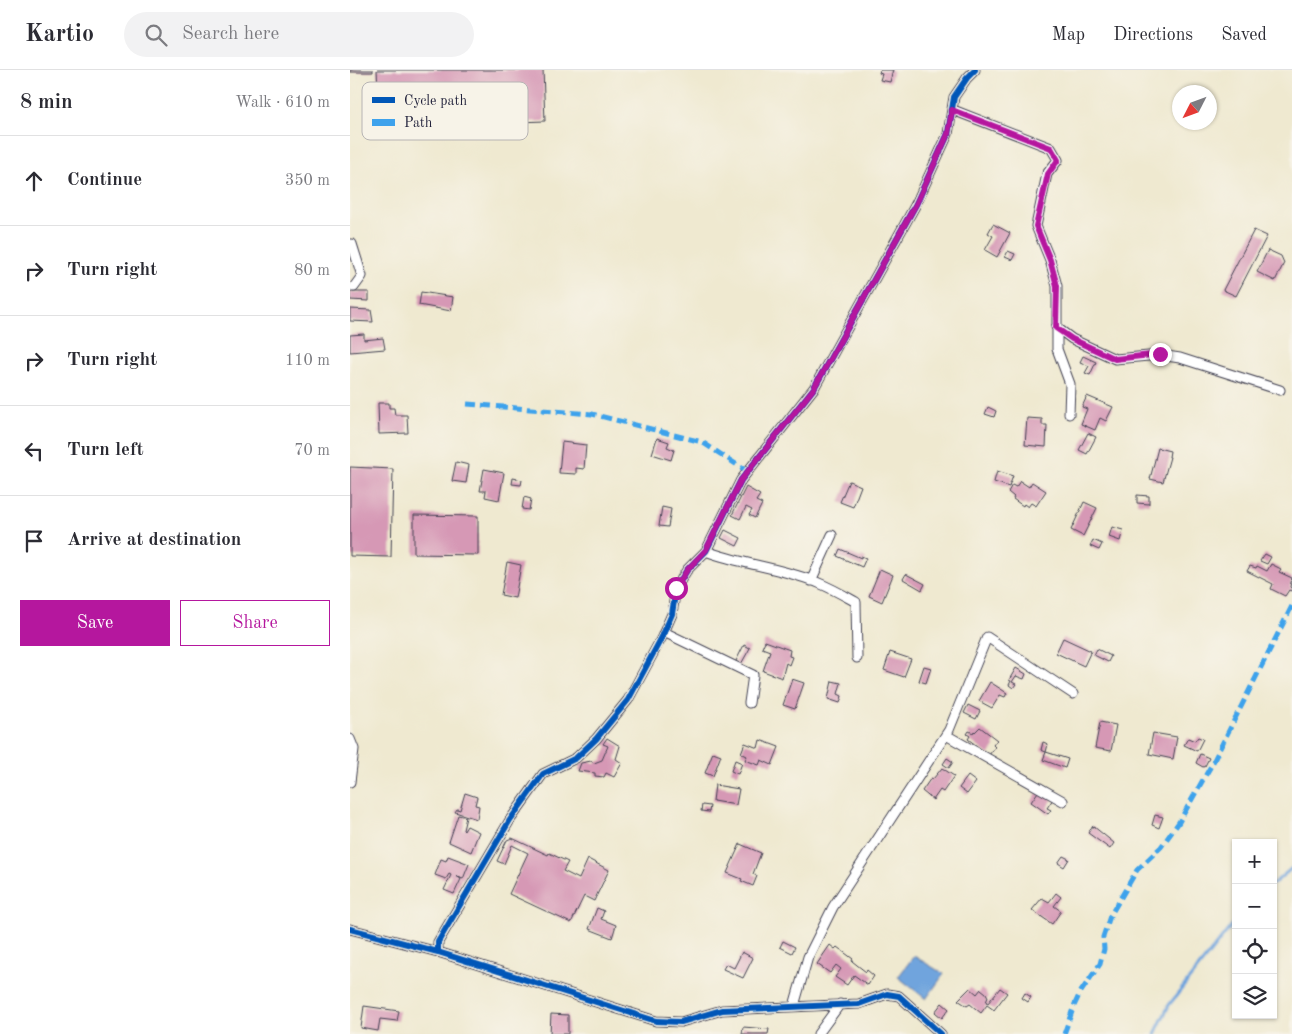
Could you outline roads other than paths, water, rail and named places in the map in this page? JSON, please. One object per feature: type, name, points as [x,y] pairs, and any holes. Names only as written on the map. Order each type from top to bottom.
[{"type":"street","points":[[438,952],[438,942],[510,820],[543,774],[576,758],[596,739],[628,700],[672,614],[676,588],[687,570],[706,550],[741,480],[814,388],[916,204],[948,134],[954,97],[975,70]]},
{"type":"street","points":[[952,110],[1051,148],[1058,160],[1048,174],[1036,226],[1050,260],[1057,286],[1056,349],[1070,384],[1069,414]]},
{"type":"street","points":[[350,244],[352,244],[362,276],[354,287]]},
{"type":"street","points":[[1056,328],[1072,339],[1115,359],[1160,354],[1180,358],[1280,390]]},
{"type":"street","points":[[811,581],[832,535]]},
{"type":"street","points":[[706,550],[723,557],[778,570],[821,584],[856,602],[857,658]]},
{"type":"street","points":[[664,632],[753,675],[749,704]]},
{"type":"street","points":[[794,1006],[808,956],[834,907],[946,735],[987,637],[1073,694]]},
{"type":"street","points":[[946,735],[1063,801]]},
{"type":"street","points":[[350,739],[354,749],[350,782]]},
{"type":"street","points":[[350,929],[438,952],[656,1021],[680,1022],[722,1010],[859,1004],[888,994],[899,996],[941,1034]]},
{"type":"street","points":[[818,1034],[840,1004]]},
{"type":"water","points":[[914,956],[944,974],[926,999],[898,977]]},
{"type":"waterway","points":[[1277,881],[1292,868]]},
{"type":"waterway","points":[[1155,1034],[1169,1005],[1232,925]]}]
